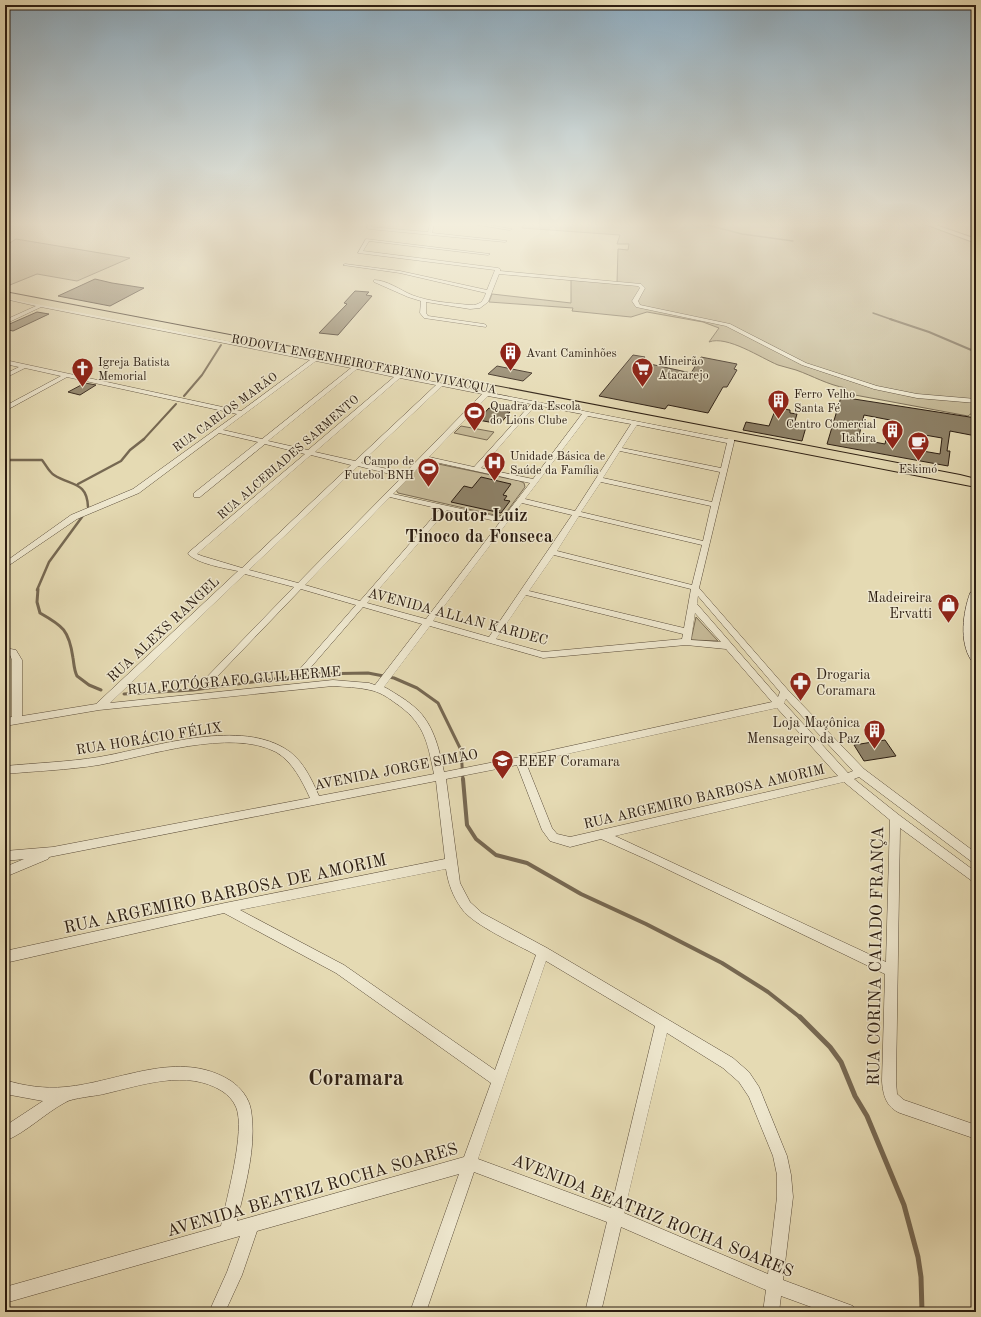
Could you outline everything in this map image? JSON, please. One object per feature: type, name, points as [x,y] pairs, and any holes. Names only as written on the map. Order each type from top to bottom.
[{"type":"highway","name":"RODOVIA ENGENHEIRO FABIANO VIVACQUA","points":[[5,295],[167,329],[732,439],[960,479],[976,480]]},
{"type":"highway","name":"RODOVIA ENGENHEIRO FABIANO VIVACQUA","points":[[960,479],[976,484]]},
{"type":"main road","points":[[975,651],[970,619],[976,593]]},
{"type":"street","points":[[389,285],[410,296],[424,300],[474,307],[484,304],[492,285]]},
{"type":"street","points":[[460,285],[489,292]]},
{"type":"street","points":[[640,285],[643,288],[635,300],[638,306],[728,325],[804,364],[853,382],[898,393],[976,401]]},
{"type":"street","points":[[5,298],[43,304]]},
{"type":"street","points":[[424,300],[423,313],[426,316],[484,326]]},
{"type":"street","points":[[5,322],[43,304]]},
{"type":"street","points":[[288,352],[314,360],[442,384],[486,394],[535,400],[586,414],[732,439],[695,588],[686,642]]},
{"type":"street","name":"RUA CARLOS MARÃO","points":[[5,566],[74,517],[136,491],[220,431],[314,360]]},
{"type":"street","points":[[5,362],[243,413]]},
{"type":"street","points":[[5,376],[25,366]]},
{"type":"street","points":[[196,495],[355,368]]},
{"type":"street","points":[[5,409],[66,375]]},
{"type":"street","name":"RUA ALCEBIADES SARMENTO","points":[[192,554],[398,376]]},
{"type":"street","name":"RUA ALEXS RANGEL","points":[[99,707],[442,384]]},
{"type":"street","points":[[207,682],[486,394]]},
{"type":"street","points":[[476,469],[535,400]]},
{"type":"street","points":[[380,685],[533,481],[586,414]]},
{"type":"street","points":[[491,640],[552,552],[635,423]]},
{"type":"street","points":[[220,431],[407,476]]},
{"type":"street","points":[[618,450],[724,471]]},
{"type":"street","points":[[424,458],[533,481]]},
{"type":"street","points":[[599,479],[716,505]]},
{"type":"street","points":[[389,495],[504,521]]},
{"type":"street","points":[[520,500],[707,544]]},
{"type":"street","points":[[302,672],[446,508]]},
{"type":"street","points":[[552,552],[695,588],[785,692],[860,772],[976,859]]},
{"type":"street","name":"AVENIDA ALLAN KARDEC","points":[[192,554],[199,558],[543,655],[686,642],[728,646]]},
{"type":"street","points":[[525,592],[687,632]]},
{"type":"street","points":[[693,605],[846,778],[895,818],[976,878]]},
{"type":"street","points":[[5,651],[13,652],[17,660],[17,719]]},
{"type":"street","points":[[748,668],[761,665]]},
{"type":"street","name":"RUA FOTÓGRAFO GUILHERME","points":[[5,722],[99,707],[333,683],[380,685],[392,694],[410,708],[423,723],[433,743],[440,776],[454,884],[466,906],[478,917],[543,952],[662,1025],[728,1063],[744,1077],[754,1092],[780,1156],[784,1175],[785,1197],[771,1312]]},
{"type":"street","points":[[779,704],[785,692]]},
{"type":"street","name":"AVENIDA JORGE SIMÃO","points":[[5,856],[52,852],[520,761],[779,704]]},
{"type":"street","name":"RUA HORÁCIO FÉLIX","points":[[5,770],[98,761],[198,742],[231,739],[253,740],[272,746],[289,756],[301,769],[316,800]]},
{"type":"street","name":"RUA ARGEMIRO BARBOSA AMORIM","points":[[520,761],[547,830],[554,838],[570,842],[602,836],[846,778],[860,772]]},
{"type":"street","name":"RUA CORINA CAIADO FRANÇA","points":[[895,818],[890,970],[889,1081],[891,1097],[894,1103],[900,1106],[976,1132]]},
{"type":"street","points":[[602,836],[652,857],[890,970]]},
{"type":"street","name":"AVENIDA JORGE SIMÃO","points":[[5,872],[52,852]]},
{"type":"street","name":"RUA ARGEMIRO BARBOSA DE AMORIM","points":[[5,957],[225,908],[451,863]]},
{"type":"street","points":[[225,908],[340,969],[498,1081]]},
{"type":"street","points":[[418,1312],[543,952]]},
{"type":"street","points":[[593,1312],[662,1025]]},
{"type":"street","points":[[5,1087],[20,1092],[66,1094],[169,1073],[202,1075],[223,1082],[236,1094],[244,1108],[246,1136],[227,1232]]},
{"type":"street","points":[[5,1134],[66,1094]]},
{"type":"street","name":"AVENIDA BEATRIZ ROCHA SOARES","points":[[5,1295],[470,1163],[615,1217],[774,1285],[846,1312]]},
{"type":"street","points":[[217,1312],[234,1275],[252,1224]]},
{"type":"shaded area","points":[[571,285],[976,285],[976,410],[968,416],[844,393],[846,388],[833,385],[796,370],[778,365],[734,344],[716,341],[709,342],[719,328],[703,322],[647,312],[631,317],[572,311],[573,308],[489,302],[492,294],[571,303]]},
{"type":"shaded area","name":"Quadra da Escola do Lions Clube","points":[[461,426],[494,432],[487,440],[454,433]]},
{"type":"shaded area","points":[[424,461],[520,481],[524,483],[525,487],[505,514],[499,516],[398,493],[396,490]]},
{"type":"shaded area","points":[[696,617],[718,641],[691,640]]},
{"type":"building","points":[[81,285],[128,285],[144,288],[110,306],[58,296]]},
{"type":"building","points":[[355,291],[369,292],[366,295],[372,296],[338,335],[319,333],[347,304],[344,303]]},
{"type":"building","points":[[37,312],[49,314],[13,331],[5,329],[5,326]]},
{"type":"building","points":[[633,355],[645,357],[641,362],[691,373],[701,357],[737,364],[734,369],[737,370],[727,387],[723,387],[708,413],[668,405],[665,409],[599,396]]},
{"type":"building","name":"Avant Caminhões","points":[[497,366],[532,373],[523,381],[488,374]]},
{"type":"building","name":"Igreja Batista Memorial","points":[[85,383],[96,385],[80,395],[68,392]]},
{"type":"building","points":[[841,397],[976,418],[976,436],[950,431],[947,451],[950,451],[948,466],[827,444]],"holes":[[[864,415],[890,420],[885,444],[863,440],[863,437],[859,436]],[[913,433],[942,438],[940,454],[911,449]]]},
{"type":"building","points":[[489,408],[510,412],[500,424],[478,420]]},
{"type":"building","name":"Ferro Velho Santa Fé","points":[[776,408],[790,410],[790,413],[797,414],[794,424],[806,427],[802,441],[743,430],[746,422],[769,426]]},
{"type":"building","points":[[481,477],[511,484],[503,495],[507,496],[504,500],[510,501],[501,513],[451,502],[464,486],[472,488]]},
{"type":"building","name":"Loja Maçônica Mensageiro da Paz","points":[[885,740],[896,756],[864,761],[854,745]]},
{"type":"waterway","points":[[873,313],[893,320]]},
{"type":"waterway","points":[[893,320],[929,332],[976,352]]},
{"type":"waterway","points":[[184,396],[202,375],[221,345]]},
{"type":"waterway","points":[[144,439],[176,404]]},
{"type":"waterway","points":[[78,484],[121,461],[130,450],[144,439]]},
{"type":"waterway","points":[[5,460],[42,460],[52,474],[81,488],[85,493],[88,507]]},
{"type":"waterway","points":[[37,590],[49,562],[82,517]]},
{"type":"waterway","points":[[38,589],[37,602],[40,613],[64,630],[67,635],[77,676],[89,685],[101,690]]},
{"type":"waterway","points":[[124,694],[193,690],[312,674],[368,673],[394,678],[417,688],[438,703],[461,750],[463,780]]},
{"type":"waterway","points":[[463,779],[467,825],[476,839],[496,855],[527,863],[581,894],[646,924],[722,963],[768,992],[801,1018]]},
{"type":"waterway","points":[[801,1018],[830,1047],[841,1062],[855,1096],[867,1116],[904,1205],[918,1257],[921,1277],[922,1312]]},
{"type":"place","name":"Avant Caminhões","points":[[510,372]]},
{"type":"place","name":"Igreja Batista Memorial","points":[[82,388]]},
{"type":"place","name":"Mineirão Atacarejo","points":[[643,388]]},
{"type":"place","name":"Ferro Velho Santa Fé","points":[[779,420]]},
{"type":"place","name":"Quadra da Escola do Lions Clube","points":[[474,432]]},
{"type":"place","name":"Centro Comercial Itabira","points":[[892,450]]},
{"type":"place","name":"Eskimó","points":[[918,462]]},
{"type":"place","name":"Unidade Básica de Saúde da Família","points":[[494,482]]},
{"type":"place","name":"Campo de Futebol BNH","points":[[429,488]]},
{"type":"place","name":"Madeireira Ervatti","points":[[948,624]]},
{"type":"place","name":"Drogaria Coramara","points":[[801,702]]},
{"type":"place","name":"Loja Maçônica Mensageiro da Paz","points":[[875,750]]},
{"type":"place","name":"EEEF Coramara","points":[[503,780]]},
{"type":"district","name":"Doutor Luiz Tinoco da Fonseca","points":[[479,525]]},
{"type":"district","name":"Coramara","points":[[356,1077]]}]
